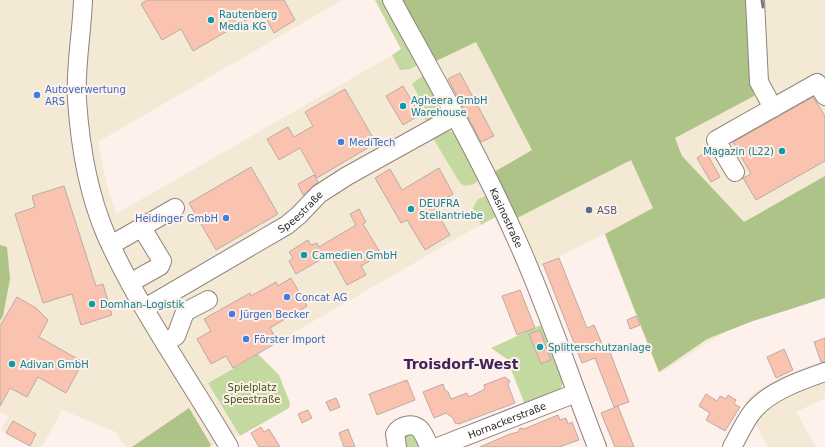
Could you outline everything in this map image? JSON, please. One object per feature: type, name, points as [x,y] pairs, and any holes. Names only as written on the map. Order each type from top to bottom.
[{"type":"street","points":[[83,0],[78,43],[76,85],[80,135],[95,203],[111,245],[130,282],[229,447]]},
{"type":"street","name":"Kasinostraße","points":[[392,0],[455,116],[498,200],[530,270],[597,447]]},
{"type":"street","points":[[755,0],[759,82],[773,108]]},
{"type":"street","points":[[735,172],[716,140],[818,83],[825,96]]},
{"type":"street","name":"Speestraße","points":[[145,308],[287,225],[319,194],[330,187],[455,116]]},
{"type":"street","points":[[111,245],[175,208]]},
{"type":"street","points":[[130,282],[160,266],[162,261],[142,228]]},
{"type":"street","points":[[165,342],[176,336],[185,312],[208,300]]},
{"type":"street","points":[[732,447],[755,409],[766,400],[785,388],[825,372]]},
{"type":"street","name":"Hornackerstraße","points":[[438,447],[576,393]]},
{"type":"street","points":[[397,447],[395,434],[400,428],[408,425],[415,426],[420,429],[429,447]]},
{"type":"shaded area","points":[[0,0],[342,0],[98,142],[107,185],[116,214],[401,50],[375,0],[825,0],[825,269],[659,374],[604,234],[522,276],[494,217],[208,382],[240,436],[210,447],[126,447],[116,432],[62,410],[42,447],[32,447],[1,430],[8,417],[0,412],[0,321],[3,316],[7,247],[0,245]]},
{"type":"shaded area","points":[[825,360],[825,398],[796,412],[816,447],[768,447],[745,402],[756,391],[782,377]]},
{"type":"green space","points":[[375,0],[385,0],[420,64],[410,69],[400,70],[392,55],[401,49]]},
{"type":"green space","points":[[402,0],[748,0],[754,96],[675,138],[682,156],[744,222],[825,176],[825,298],[753,321],[707,339],[659,372],[605,234],[653,208],[631,160],[517,218],[494,172],[532,150],[476,42],[436,61]]},
{"type":"green space","points":[[424,75],[440,103],[438,117],[428,124],[422,114],[424,106],[412,84]]},
{"type":"green space","points":[[443,128],[457,134],[480,179],[475,183],[468,186],[460,183],[431,135]]},
{"type":"green space","points":[[487,195],[499,215],[481,225],[473,208],[477,200]]},
{"type":"green space","points":[[0,245],[7,247],[10,279],[3,316],[0,321]]},
{"type":"green space","points":[[541,325],[563,382],[560,391],[525,405],[507,359],[491,348]]},
{"type":"green space","name":"Spielplatz Speestraße","points":[[258,354],[279,375],[290,403],[289,408],[240,436],[208,383]]},
{"type":"green space","points":[[189,408],[211,445],[209,447],[132,447]]},
{"type":"green space","points":[[411,430],[424,447],[401,447],[401,435]]},
{"type":"building","name":"Rautenberg Media KG","points":[[147,0],[284,0],[295,20],[274,33],[262,11],[193,51],[181,29],[162,40],[141,4]]},
{"type":"building","points":[[460,73],[494,136],[481,142],[448,79]]},
{"type":"building","name":"Agheera GmbH Warehouse","points":[[403,86],[420,115],[403,125],[386,96]]},
{"type":"building","points":[[345,89],[376,143],[317,178],[300,148],[279,160],[267,139],[288,127],[294,137],[313,126],[305,112]]},
{"type":"building","name":"Magazin (L22)","points":[[813,97],[825,116],[825,161],[756,200],[743,178],[751,174],[733,142]]},
{"type":"building","points":[[706,152],[720,177],[711,182],[697,158]]},
{"type":"building","points":[[251,167],[278,214],[216,250],[189,203]]},
{"type":"building","name":"DEUFRA Stellantriebe","points":[[439,168],[453,194],[433,206],[450,235],[425,250],[407,220],[401,223],[375,178],[390,169],[402,190]]},
{"type":"building","points":[[314,175],[318,182],[303,195],[298,184]]},
{"type":"building","points":[[64,186],[96,286],[103,284],[112,315],[81,325],[72,294],[43,303],[15,214],[35,207],[32,196]]},
{"type":"building","points":[[359,209],[366,222],[363,224],[381,254],[361,266],[366,275],[347,285],[330,254],[296,274],[289,261],[293,258],[289,252],[308,240],[311,245],[317,243],[319,247],[356,225],[350,214]]},
{"type":"building","points":[[559,258],[587,328],[594,325],[606,353],[610,352],[629,402],[614,407],[595,358],[582,363],[543,264]]},
{"type":"building","points":[[291,278],[307,306],[270,328],[278,342],[233,368],[226,356],[211,364],[197,339],[211,331],[204,319],[250,293],[251,296],[276,282],[278,286]]},
{"type":"building","points":[[520,290],[535,328],[517,335],[502,296]]},
{"type":"building","points":[[17,297],[36,308],[48,320],[39,337],[83,362],[66,393],[38,377],[27,397],[10,388],[0,406],[0,326]]},
{"type":"building","points":[[636,316],[640,325],[630,329],[627,320]]},
{"type":"building","name":"Splitterschutzanlage","points":[[540,330],[551,360],[541,364],[529,334]]},
{"type":"building","points":[[825,338],[825,362],[821,362],[814,342]]},
{"type":"building","points":[[784,349],[793,370],[776,378],[767,357]]},
{"type":"building","points":[[505,377],[510,381],[508,385],[515,403],[459,424],[455,423],[453,418],[446,413],[434,418],[423,392],[443,384],[451,399],[467,393],[469,397],[485,389],[484,385]]},
{"type":"building","points":[[407,380],[415,400],[377,415],[369,394]]},
{"type":"building","points":[[706,394],[717,401],[720,396],[726,399],[728,395],[736,400],[734,404],[740,407],[725,431],[706,420],[710,413],[699,406]]},
{"type":"building","points":[[336,398],[340,407],[330,411],[326,402]]},
{"type":"building","points":[[618,406],[634,447],[615,447],[601,413]]},
{"type":"building","points":[[308,410],[312,418],[302,423],[298,414]]},
{"type":"building","points":[[558,415],[560,420],[566,418],[568,424],[572,422],[579,440],[559,447],[480,447],[518,432],[520,428],[524,429]]},
{"type":"building","points":[[13,421],[36,434],[30,446],[6,433]]},
{"type":"building","points":[[261,427],[264,432],[269,429],[280,447],[259,447],[251,433]]},
{"type":"building","points":[[348,429],[355,447],[344,447],[339,433]]},
{"type":"railway","points":[[762,0],[763,7]]},
{"type":"place","name":"Rautenberg Media KG","points":[[211,20]]},
{"type":"place","name":"Autoverwertung ARS","points":[[37,95]]},
{"type":"place","name":"Agheera GmbH Warehouse","points":[[403,106]]},
{"type":"place","name":"MediTech","points":[[341,142]]},
{"type":"place","name":"Magazin (L22)","points":[[782,151]]},
{"type":"place","name":"DEUFRA Stellantriebe","points":[[411,209]]},
{"type":"place","name":"ASB","points":[[589,210]]},
{"type":"place","name":"Heidinger GmbH","points":[[226,218]]},
{"type":"place","name":"Camedien GmbH","points":[[304,255]]},
{"type":"place","name":"Concat AG","points":[[287,297]]},
{"type":"place","name":"Domhan-Logistik","points":[[92,304]]},
{"type":"place","name":"Jürgen Becker","points":[[232,314]]},
{"type":"place","name":"Förster Import","points":[[246,339]]},
{"type":"place","name":"Splitterschutzanlage","points":[[540,347]]},
{"type":"place","name":"Adivan GmbH","points":[[12,364]]},
{"type":"district","name":"Troisdorf-West","points":[[461,364]]}]
